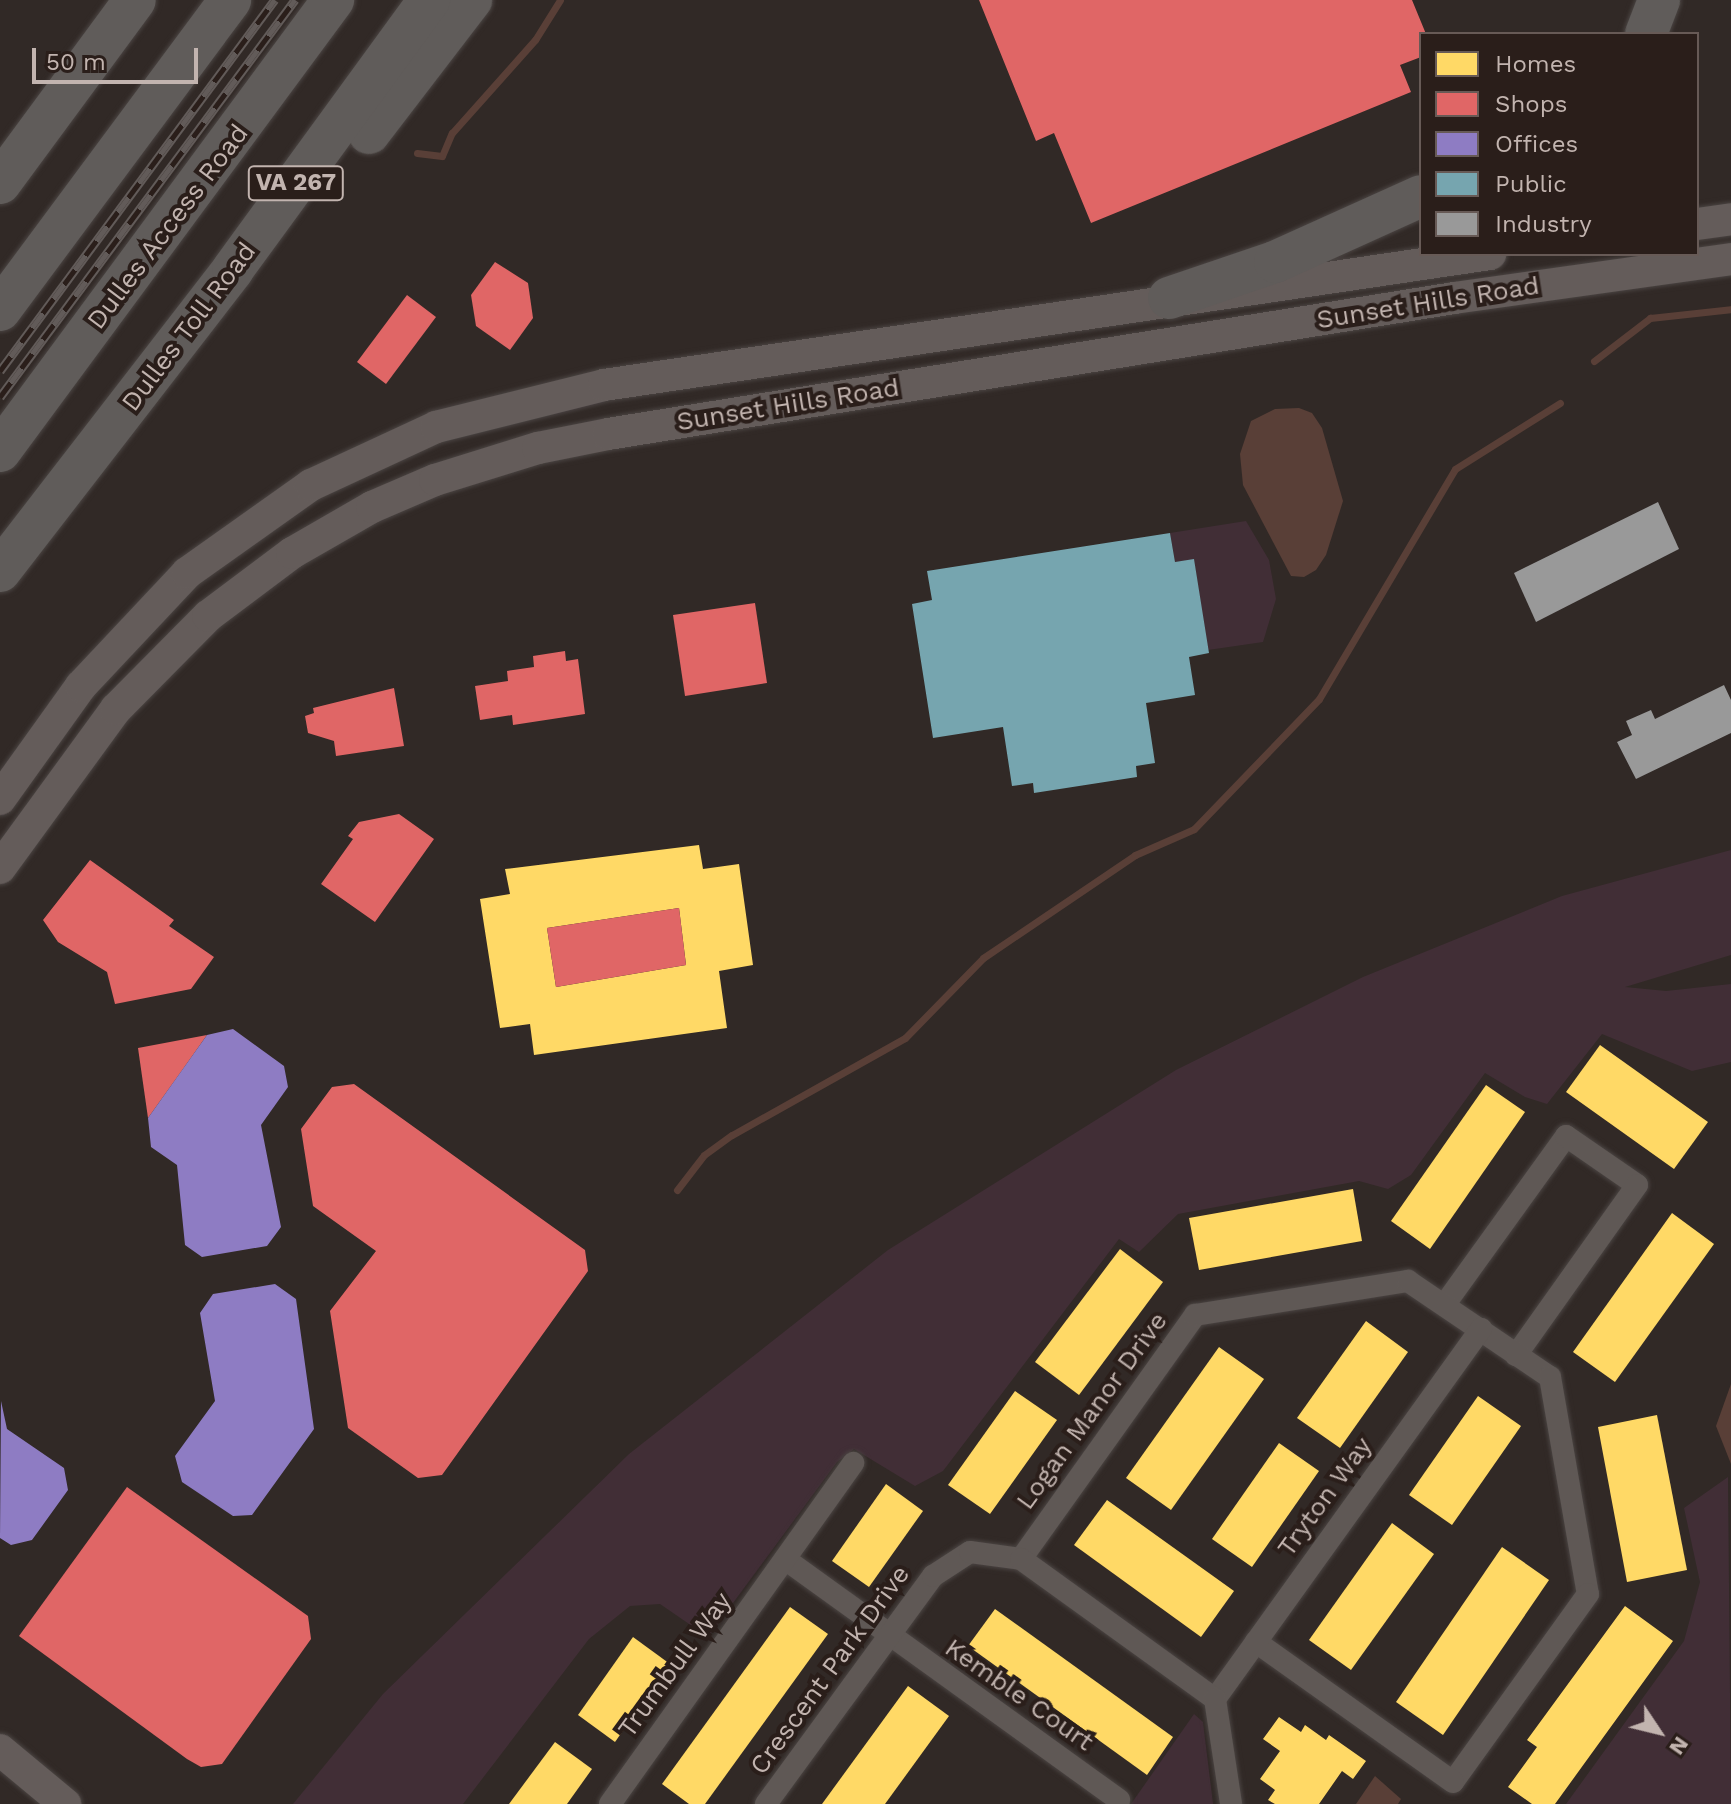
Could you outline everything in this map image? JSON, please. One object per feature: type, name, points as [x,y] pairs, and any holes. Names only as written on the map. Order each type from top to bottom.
[{"type":"highway","points":[[0,183],[135,0]]},
{"type":"highway","points":[[0,310],[230,0]]},
{"type":"highway","name":"Dulles Access Road","points":[[0,451],[333,0]]},
{"type":"highway","name":"Dulles Toll Road","points":[[0,571],[160,365],[429,0]]},
{"type":"highway","points":[[160,365],[289,240],[471,0]]},
{"type":"highway","points":[[1647,32],[1659,0]]},
{"type":"highway","points":[[1169,298],[1275,262],[1419,197]]},
{"type":"main road","points":[[1699,224],[1731,219]]},
{"type":"main road","name":"Sunset Hills Road","points":[[0,799],[88,677],[187,573],[293,495],[395,444],[466,418],[573,391],[1169,298],[1475,256]]},
{"type":"main road","name":"Sunset Hills Road","points":[[0,868],[116,709],[208,616],[304,546],[372,507],[435,480],[538,448],[608,434],[1454,298],[1731,259]]},
{"type":"main road","points":[[0,1750],[65,1804]]},
{"type":"street","points":[[1445,1304],[1566,1136],[1637,1185],[1516,1355]]},
{"type":"street","name":"Logan Manor Drive","points":[[1021,1559],[1195,1315],[1408,1281],[1550,1377],[1588,1594],[1453,1782],[1256,1642]]},
{"type":"street","name":"Tryton Way","points":[[1215,1699],[1481,1329]]},
{"type":"street","name":"Trumbull Way","points":[[610,1804],[853,1463]]},
{"type":"street","name":"Crescent Park Drive","points":[[766,1804],[933,1576],[970,1552],[1021,1559],[1215,1699]]},
{"type":"street","points":[[785,1559],[887,1636]]},
{"type":"street","name":"Kemble Court","points":[[887,1636],[1119,1800]]},
{"type":"street","points":[[1215,1699],[1231,1804]]},
{"type":"shaded area","points":[[1299,408],[1312,413],[1322,428],[1343,501],[1326,555],[1316,570],[1304,577],[1291,576],[1243,485],[1240,454],[1251,421],[1275,409]]},
{"type":"shaded area","points":[[1246,521],[1269,560],[1276,599],[1263,642],[1208,650],[1194,560],[1175,562],[1170,533]]},
{"type":"shaded area","points":[[1731,850],[1731,955],[1625,987],[1666,991],[1731,984],[1731,1062],[1692,1071],[1602,1034],[1547,1104],[1525,1097],[1485,1073],[1411,1175],[1388,1189],[1359,1181],[1178,1214],[1139,1252],[1119,1239],[943,1471],[915,1486],[854,1449],[837,1462],[708,1637],[660,1604],[630,1606],[589,1639],[463,1804],[293,1804],[383,1694],[629,1454],[888,1250],[1176,1070],[1363,977],[1562,896]]},
{"type":"shaded area","points":[[1731,1384],[1731,1464],[1716,1426]]},
{"type":"shaded area","points":[[1728,1477],[1731,1804],[1566,1804],[1684,1641],[1700,1582],[1684,1508]]},
{"type":"shaded area","points":[[1194,1714],[1203,1722],[1213,1804],[1131,1804]]},
{"type":"shaded area","points":[[1375,1776],[1401,1799],[1398,1804],[1356,1804]]},
{"type":"building: Homes","points":[[699,845],[703,869],[739,864],[753,965],[719,971],[727,1028],[534,1055],[530,1024],[500,1028],[480,899],[510,894],[505,869]],"holes":[[[679,908],[686,965],[556,987],[547,928]]]},
{"type":"building: Homes","points":[[1600,1045],[1708,1122],[1674,1169],[1566,1092]]},
{"type":"building: Homes","points":[[1486,1085],[1525,1112],[1430,1249],[1391,1221]]},
{"type":"building: Homes","points":[[1353,1189],[1362,1241],[1199,1270],[1189,1218]]},
{"type":"building: Homes","points":[[1672,1213],[1714,1244],[1615,1382],[1573,1352]]},
{"type":"building: Homes","points":[[1120,1249],[1163,1282],[1079,1395],[1035,1362]]},
{"type":"building: Homes","points":[[1366,1321],[1408,1352],[1340,1448],[1297,1418]]},
{"type":"building: Homes","points":[[1219,1347],[1264,1379],[1171,1510],[1126,1478]]},
{"type":"building: Homes","points":[[1015,1391],[1057,1420],[990,1514],[948,1485]]},
{"type":"building: Homes","points":[[1478,1396],[1521,1426],[1452,1525],[1409,1495]]},
{"type":"building: Homes","points":[[1657,1415],[1687,1570],[1627,1582],[1598,1427]]},
{"type":"building: Homes","points":[[1279,1443],[1319,1471],[1252,1567],[1212,1539]]},
{"type":"building: Homes","points":[[886,1484],[923,1511],[869,1587],[832,1561]]},
{"type":"building: Homes","points":[[1107,1500],[1234,1591],[1201,1637],[1074,1545]]},
{"type":"building: Homes","points":[[1392,1523],[1434,1554],[1351,1670],[1309,1640]]},
{"type":"building: Homes","points":[[1502,1547],[1549,1580],[1443,1735],[1396,1702]]},
{"type":"building: Homes","points":[[1625,1606],[1673,1641],[1555,1804],[1532,1804],[1508,1787],[1537,1747],[1527,1740]]},
{"type":"building: Homes","points":[[790,1607],[828,1634],[705,1804],[689,1804],[662,1784]]},
{"type":"building: Homes","points":[[995,1609],[1173,1737],[1147,1775],[968,1646]]},
{"type":"building: Homes","points":[[633,1637],[670,1664],[615,1742],[578,1715]]},
{"type":"building: Homes","points":[[908,1686],[949,1716],[885,1804],[822,1804]]},
{"type":"building: Homes","points":[[1279,1717],[1301,1732],[1305,1725],[1326,1740],[1329,1735],[1366,1761],[1353,1779],[1342,1771],[1319,1804],[1275,1804],[1268,1800],[1275,1790],[1260,1779],[1280,1751],[1263,1739]]},
{"type":"building: Homes","points":[[555,1742],[592,1769],[567,1804],[509,1804]]},
{"type":"building: Shops","points":[[979,0],[1412,0],[1425,32],[1419,32],[1419,58],[1400,65],[1411,92],[1091,223],[1054,133],[1036,141]]},
{"type":"building: Shops","points":[[495,262],[528,283],[533,318],[510,350],[476,326],[471,295]]},
{"type":"building: Shops","points":[[407,295],[436,317],[386,384],[357,362]]},
{"type":"building: Shops","points":[[755,603],[767,683],[685,696],[673,615]]},
{"type":"building: Shops","points":[[565,651],[566,661],[578,659],[585,714],[513,725],[512,715],[480,720],[475,686],[508,681],[507,671],[534,667],[533,656]]},
{"type":"building: Shops","points":[[394,688],[404,746],[336,756],[334,741],[308,733],[305,716],[314,713],[313,708]]},
{"type":"building: Shops","points":[[399,814],[434,839],[375,922],[321,884],[353,839],[348,836],[359,822]]},
{"type":"building: Shops","points":[[90,860],[174,920],[169,926],[214,957],[191,989],[115,1004],[107,972],[58,942],[43,920]]},
{"type":"building: Shops","points":[[679,908],[686,965],[556,987],[547,928]]},
{"type":"building: Shops","points":[[207,1035],[178,1076],[148,1118],[138,1048]]},
{"type":"building: Shops","points":[[354,1084],[585,1250],[588,1271],[442,1475],[418,1478],[348,1428],[330,1311],[376,1251],[313,1206],[301,1129],[332,1087]]},
{"type":"building: Shops","points":[[127,1487],[308,1616],[311,1639],[222,1764],[201,1767],[187,1759],[19,1636]]},
{"type":"building: Offices","points":[[233,1029],[284,1066],[288,1087],[261,1125],[281,1227],[267,1246],[202,1257],[185,1245],[177,1165],[151,1147],[148,1118],[207,1035]]},
{"type":"building: Offices","points":[[275,1284],[296,1299],[314,1429],[252,1515],[233,1516],[182,1482],[175,1456],[215,1401],[200,1313],[213,1294]]},
{"type":"building: Offices","points":[[1,1401],[7,1429],[64,1468],[68,1490],[32,1540],[11,1545],[0,1538]]},
{"type":"building: Public","points":[[1170,533],[1175,562],[1194,559],[1209,653],[1189,657],[1195,695],[1146,703],[1155,763],[1136,766],[1137,777],[1034,793],[1033,783],[1012,786],[1003,727],[933,738],[912,604],[932,600],[927,571]]},
{"type":"building: Industry","points":[[1658,502],[1679,549],[1536,622],[1514,573]]},
{"type":"building: Industry","points":[[1724,685],[1731,700],[1731,733],[1636,779],[1617,742],[1632,735],[1626,721],[1651,710],[1655,719]]},
{"type":"waterway","points":[[417,153],[442,156],[452,133],[535,40],[560,0]]},
{"type":"waterway","points":[[1594,361],[1650,318],[1731,309]]},
{"type":"waterway","points":[[677,1190],[704,1155],[732,1135],[905,1038],[983,958],[1135,855],[1194,829],[1319,699],[1455,469],[1560,403]]},
{"type":"railway","points":[[0,371],[275,0]]},
{"type":"railway","points":[[0,397],[295,0]]}]
